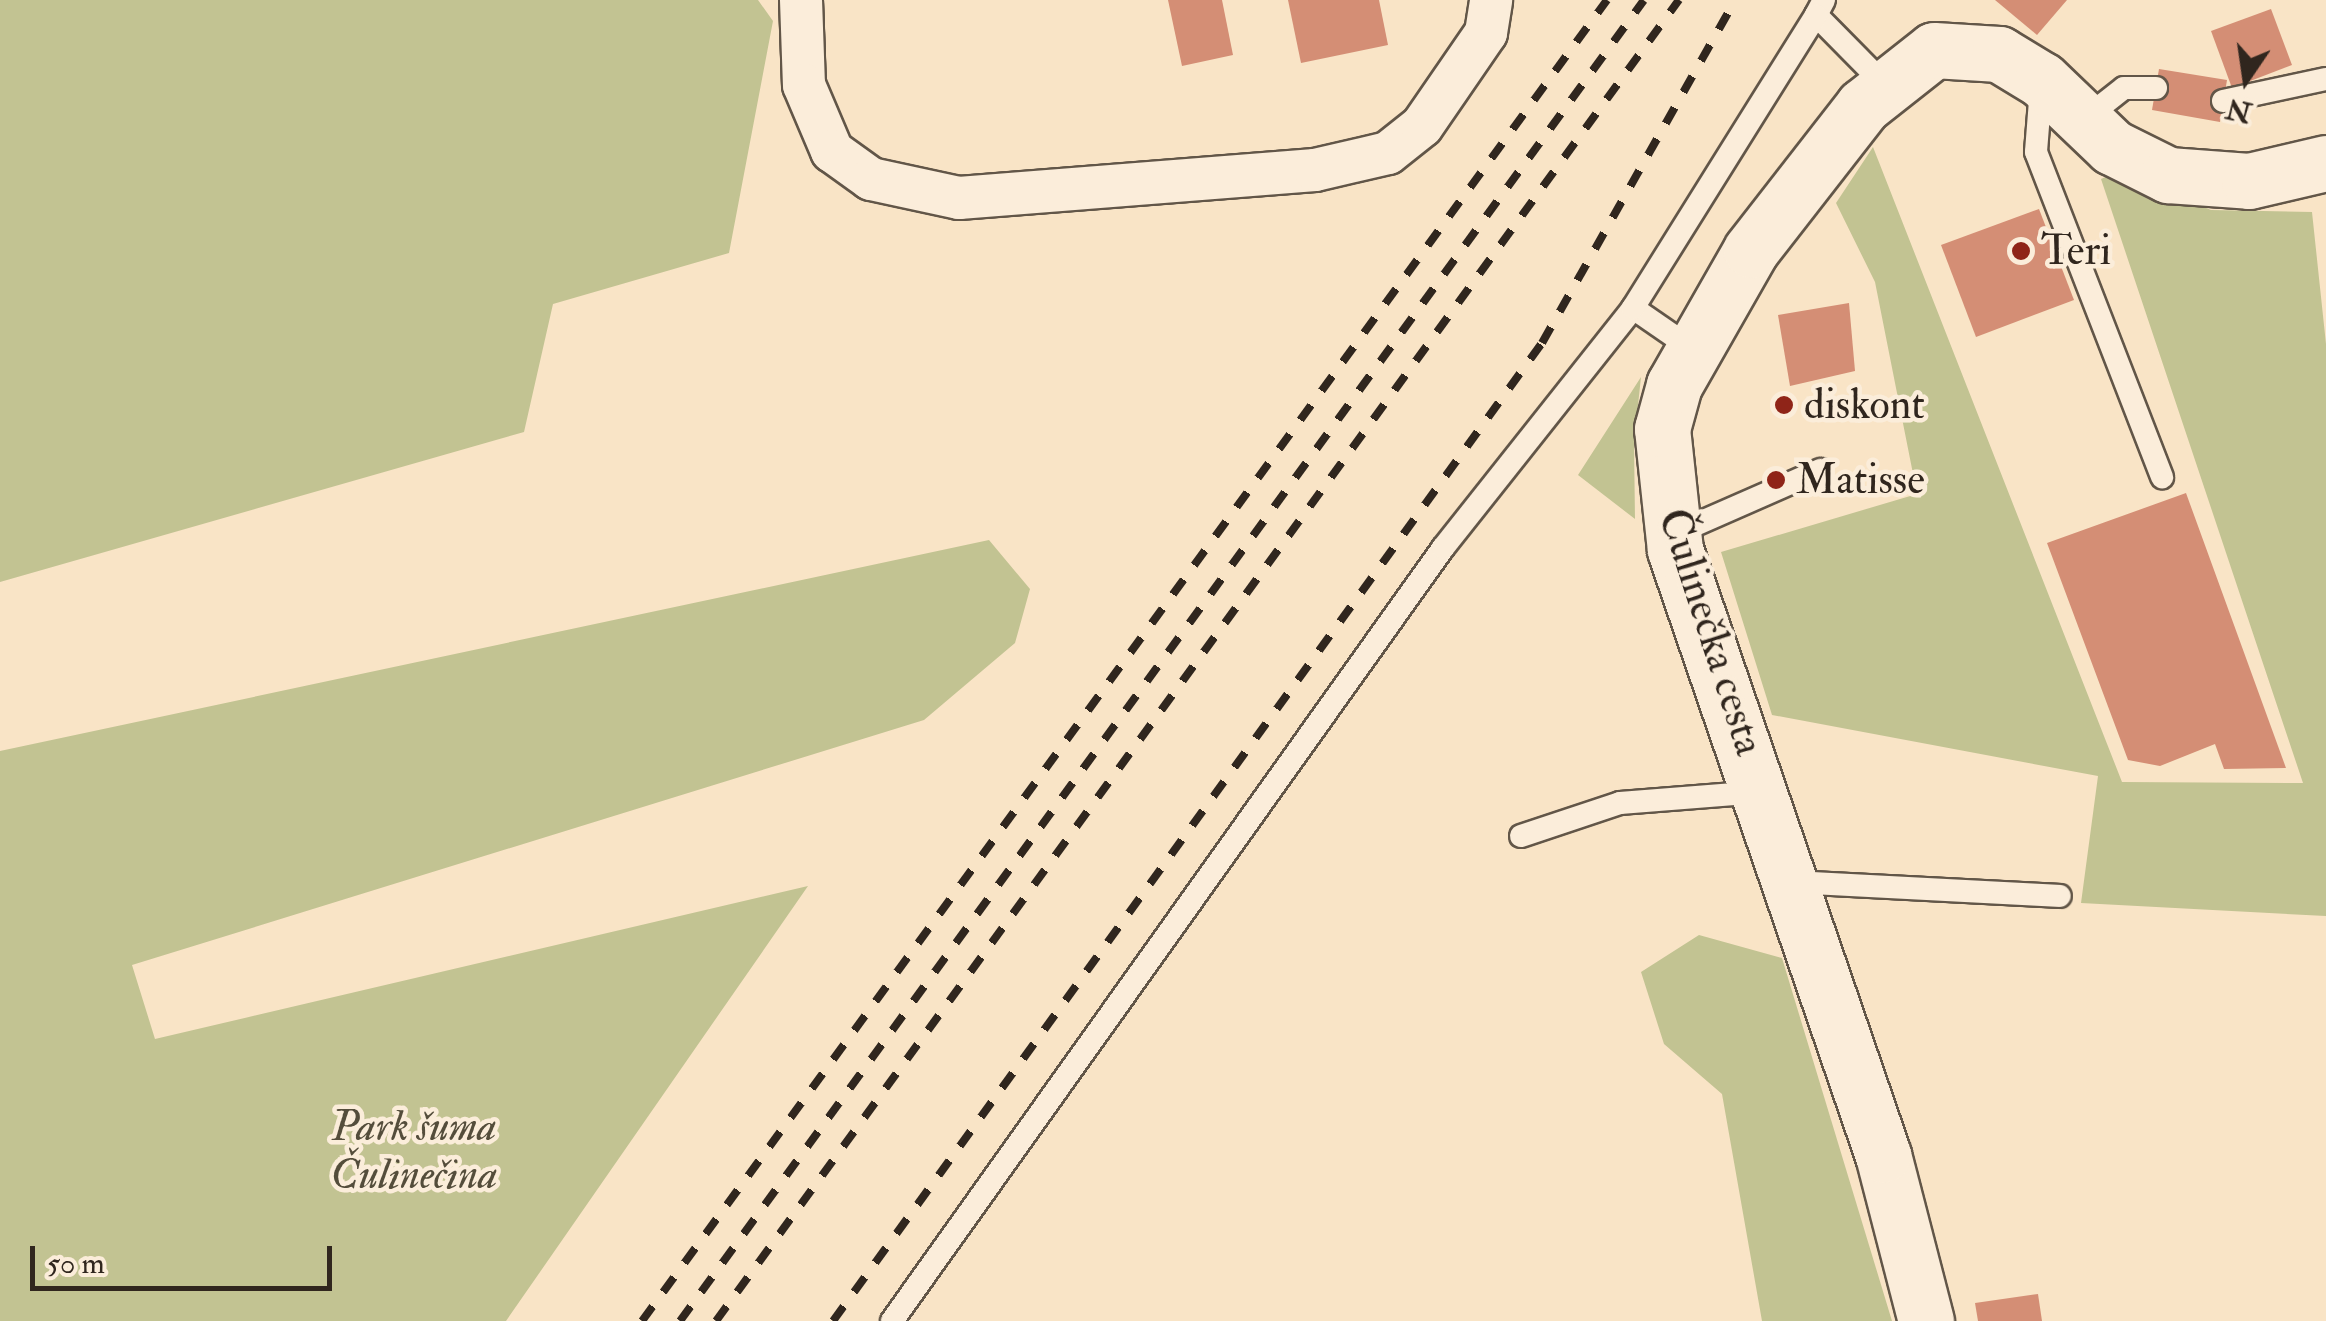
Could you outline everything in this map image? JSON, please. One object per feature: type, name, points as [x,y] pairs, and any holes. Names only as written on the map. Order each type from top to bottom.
[{"type":"street","points":[[801,0],[804,85],[832,151],[871,179],[959,198],[1316,170],[1388,153],[1422,126],[1486,33],[1496,3]]},
{"type":"street","name":"Čulinečka cesta","points":[[1926,1321],[1794,882],[1672,536],[1662,429],[1691,348],[1751,250],[1884,84],[1934,50],[1971,48],[2042,80]]},
{"type":"street","points":[[2042,80],[2082,121],[2138,162],[2202,182],[2326,163]]},
{"type":"lane","points":[[892,1321],[1443,548],[1633,308],[1820,8],[1884,84]]},
{"type":"lane","points":[[2223,101],[2326,79]]},
{"type":"lane","points":[[2042,80],[2036,152],[2162,477]]},
{"type":"lane","points":[[2082,121],[2124,88],[2156,88]]},
{"type":"lane","points":[[1633,308],[1691,348]]},
{"type":"lane","points":[[1672,536],[1820,470]]},
{"type":"lane","points":[[1521,836],[1620,803],[1763,792]]},
{"type":"lane","points":[[1794,882],[2060,896]]},
{"type":"green space","points":[[0,0],[758,0],[773,21],[729,253],[553,304],[524,432],[0,582]]},
{"type":"green space","points":[[1873,147],[2122,782],[2303,783],[2101,179],[2120,171],[2211,210],[2312,212],[2326,344],[2326,916],[2081,903],[2098,776],[1772,715],[1721,552],[1917,494],[1875,282],[1836,203]]},
{"type":"green space","points":[[1641,377],[1634,443],[1635,519],[1578,475]]},
{"type":"green space","name":"Park šuma Čulinečina","points":[[989,540],[1030,589],[1015,643],[924,720],[132,965],[155,1039],[808,886],[506,1321],[0,1321],[0,751]]},
{"type":"green space","points":[[1699,935],[1782,958],[1892,1321],[1762,1321],[1722,1094],[1664,1044],[1641,972]]},
{"type":"building","points":[[1168,0],[1222,0],[1233,55],[1182,66]]},
{"type":"building","points":[[1288,0],[1379,0],[1388,45],[1301,63]]},
{"type":"building","points":[[1995,0],[2067,0],[2037,35]]},
{"type":"building","points":[[2271,9],[2292,65],[2232,88],[2211,31]]},
{"type":"building","points":[[2159,69],[2227,80],[2220,122],[2152,110]]},
{"type":"building","points":[[2039,209],[2074,300],[1976,337],[1941,245]]},
{"type":"building","points":[[1849,303],[1855,371],[1790,386],[1778,315]]},
{"type":"building","points":[[2186,493],[2286,768],[2224,769],[2215,744],[2160,766],[2128,760],[2047,543]]},
{"type":"building","points":[[2038,1294],[2042,1321],[1978,1321],[1975,1303]]},
{"type":"railway","points":[[642,1321],[1607,0]]},
{"type":"railway","points":[[680,1321],[1644,0]]},
{"type":"railway","points":[[716,1321],[1679,0]]},
{"type":"railway","points":[[833,1321],[1542,343],[1735,0]]},
{"type":"place","name":"Teri","points":[[2021,251]]},
{"type":"place","name":"diskont","points":[[1784,405]]},
{"type":"place","name":"Matisse","points":[[1776,480]]}]
